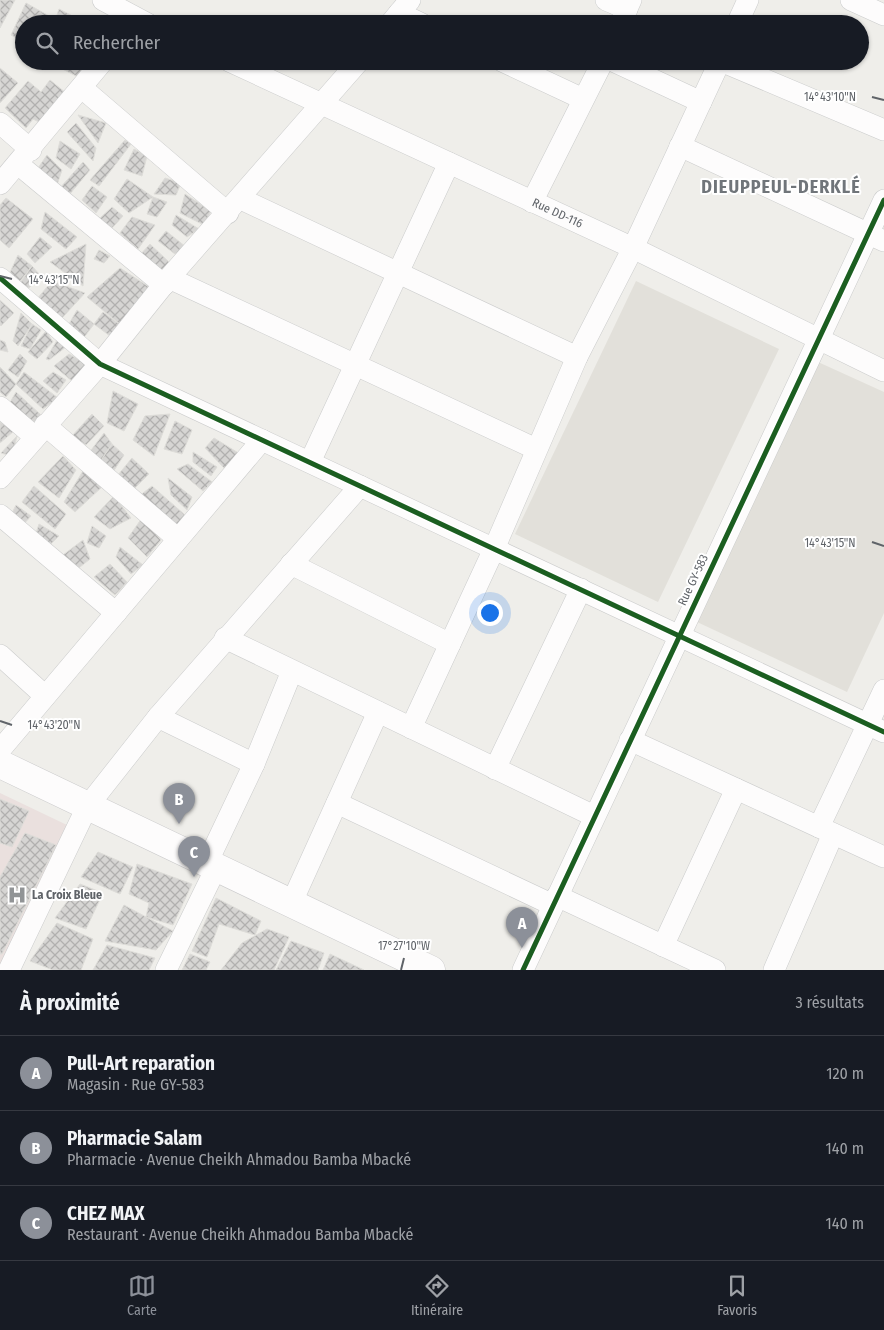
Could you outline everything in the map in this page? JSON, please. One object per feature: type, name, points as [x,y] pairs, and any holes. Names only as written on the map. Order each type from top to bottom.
[{"type":"street","points":[[103,0],[127,15]]},
{"type":"street","points":[[606,0],[626,11]]},
{"type":"street","points":[[741,15],[748,0]]},
{"type":"street","points":[[851,0],[884,15]]},
{"type":"street","points":[[0,184],[96,70]]},
{"type":"street","name":"Rue DD-116","points":[[248,70],[633,248],[884,371]]},
{"type":"street","points":[[0,478],[352,70]]},
{"type":"street","points":[[521,70],[583,99]]},
{"type":"street","points":[[532,202],[598,70]]},
{"type":"street","points":[[632,70],[701,102]]},
{"type":"street","points":[[411,728],[494,549],[577,357],[633,248],[717,70]]},
{"type":"street","points":[[742,70],[884,130]]},
{"type":"street","points":[[82,88],[234,206],[398,273],[577,357]]},
{"type":"street","points":[[0,123],[24,157],[167,282],[536,449]]},
{"type":"street","points":[[680,146],[876,237]]},
{"type":"street","points":[[310,462],[449,163]]},
{"type":"street","name":"Rue GY-583","points":[[523,970],[818,338],[876,237],[884,200]]},
{"type":"street","points":[[0,278],[100,364],[876,728]]},
{"type":"street","points":[[0,407],[40,431],[178,539]]},
{"type":"street","points":[[0,750],[262,440]]},
{"type":"street","points":[[9,970],[87,807],[158,717],[360,486]]},
{"type":"street","points":[[0,515],[116,613]]},
{"type":"street","points":[[291,564],[450,644]]},
{"type":"street","points":[[495,769],[581,589]]},
{"type":"street","points":[[226,638],[594,816]]},
{"type":"street","points":[[0,655],[45,696]]},
{"type":"street","points":[[166,970],[212,866],[292,671]]},
{"type":"street","points":[[774,970],[826,830],[876,728],[884,690]]},
{"type":"street","points":[[291,904],[378,712]]},
{"type":"street","points":[[158,717],[254,764]]},
{"type":"street","points":[[630,740],[884,857]]},
{"type":"street","points":[[0,764],[431,970]]},
{"type":"street","points":[[664,946],[736,789]]},
{"type":"street","points":[[337,803],[715,970]]},
{"type":"shaded area","points":[[636,281],[779,349],[658,602],[515,534]]},
{"type":"shaded area","points":[[818,362],[884,392],[884,613],[847,692],[697,622]]},
{"type":"shaded area","name":"La Croix Bleue","points":[[0,793],[67,825],[0,968]]},
{"type":"building","points":[[0,0],[15,0],[0,28]]},
{"type":"building","points":[[26,3],[47,15],[20,15]]},
{"type":"building","points":[[59,9],[71,15],[57,15]]},
{"type":"building","points":[[15,26],[15,37],[11,35]]},
{"type":"building","points":[[0,68],[18,83],[0,103]]},
{"type":"building","points":[[64,70],[81,70],[78,77]]},
{"type":"building","points":[[50,80],[66,93],[39,122],[33,119],[26,128],[5,108],[28,81],[41,92]]},
{"type":"building","points":[[78,115],[106,123],[98,143]]},
{"type":"building","points":[[76,123],[96,148],[93,161],[67,132]]},
{"type":"building","points":[[125,140],[131,144],[99,186],[90,180]]},
{"type":"building","points":[[60,141],[80,154],[71,169],[56,158]]},
{"type":"building","points":[[134,149],[147,156],[142,176],[124,170]]},
{"type":"building","points":[[47,155],[62,170],[56,188],[36,171]]},
{"type":"building","points":[[83,162],[90,170],[69,195],[60,188]]},
{"type":"building","points":[[165,178],[181,183],[176,195],[154,194]]},
{"type":"building","points":[[127,179],[153,197],[129,213],[114,199]]},
{"type":"building","points":[[92,186],[107,197],[96,213],[82,200]]},
{"type":"building","points":[[185,194],[211,211],[204,225],[180,213]]},
{"type":"building","points":[[153,197],[167,202],[157,217],[147,214]]},
{"type":"building","points":[[6,198],[33,219],[9,248],[0,240],[0,205]]},
{"type":"building","points":[[112,207],[123,216],[112,228],[98,220]]},
{"type":"building","points":[[45,212],[77,237],[66,249],[41,229]]},
{"type":"building","points":[[176,215],[199,229],[187,237],[172,225]]},
{"type":"building","points":[[132,217],[155,225],[138,249],[120,233]]},
{"type":"building","points":[[166,231],[186,247],[175,254],[158,241]]},
{"type":"building","points":[[40,237],[52,247],[35,263],[27,254]]},
{"type":"building","points":[[86,244],[83,286],[50,262]]},
{"type":"building","points":[[150,244],[169,262],[161,274],[139,256]]},
{"type":"building","points":[[99,250],[110,256],[104,263],[94,259]]},
{"type":"building","points":[[18,255],[32,266],[17,285],[7,279]]},
{"type":"building","points":[[32,266],[40,275],[29,288],[20,283]]},
{"type":"building","points":[[120,268],[149,287],[122,326],[87,297]]},
{"type":"building","points":[[52,281],[85,293],[61,319],[37,299]]},
{"type":"building","points":[[0,300],[14,313],[1,326],[0,325]]},
{"type":"building","points":[[77,310],[94,324],[82,340],[69,324]]},
{"type":"building","points":[[103,312],[122,326],[110,336],[94,324]]},
{"type":"building","points":[[21,313],[32,324],[18,346],[13,341]]},
{"type":"building","points":[[32,324],[41,330],[30,349],[21,346]]},
{"type":"building","points":[[46,331],[53,342],[37,359],[28,352]]},
{"type":"building","points":[[60,335],[66,347],[49,360],[46,359]]},
{"type":"building","points":[[0,340],[5,342],[8,352],[0,350]]},
{"type":"building","points":[[20,354],[27,361],[18,377],[8,370]]},
{"type":"building","points":[[69,354],[89,365],[72,381],[54,366]]},
{"type":"building","points":[[0,367],[16,384],[6,397],[0,392]]},
{"type":"building","points":[[24,372],[58,398],[43,409],[16,384]]},
{"type":"building","points":[[53,372],[66,380],[57,393],[43,381]]},
{"type":"building","points":[[113,391],[138,404],[124,431],[107,423]]},
{"type":"building","points":[[16,392],[41,415],[31,425],[8,406]]},
{"type":"building","points":[[92,414],[104,426],[86,445],[72,436]]},
{"type":"building","points":[[170,414],[154,456],[133,440],[145,416]]},
{"type":"building","points":[[175,421],[192,430],[182,454],[164,449]]},
{"type":"building","points":[[0,422],[14,431],[0,443]]},
{"type":"building","points":[[104,433],[112,444],[100,462],[89,453]]},
{"type":"building","points":[[17,436],[12,456],[1,453]]},
{"type":"building","points":[[214,438],[240,454],[226,470],[205,448]]},
{"type":"building","points":[[112,444],[124,455],[113,472],[100,462]]},
{"type":"building","points":[[193,452],[217,467],[211,476],[193,462]]},
{"type":"building","points":[[63,456],[76,470],[59,498],[38,482]]},
{"type":"building","points":[[132,458],[149,474],[133,490],[118,475]]},
{"type":"building","points":[[188,464],[212,482],[203,491],[177,469]]},
{"type":"building","points":[[83,471],[104,485],[75,512],[64,502]]},
{"type":"building","points":[[168,478],[192,497],[187,510],[171,495]]},
{"type":"building","points":[[34,486],[66,514],[55,529],[22,502]]},
{"type":"building","points":[[152,486],[185,515],[175,528],[138,497]]},
{"type":"building","points":[[114,496],[131,518],[110,529],[94,517]]},
{"type":"building","points":[[16,505],[31,516],[22,526],[10,517]]},
{"type":"building","points":[[142,518],[161,540],[147,557],[128,538]]},
{"type":"building","points":[[39,524],[59,536],[50,545],[36,533]]},
{"type":"building","points":[[92,526],[106,536],[99,548],[87,543]]},
{"type":"building","points":[[83,540],[90,559],[75,571],[59,558]]},
{"type":"building","points":[[120,547],[143,565],[131,574],[116,557]]},
{"type":"building","points":[[110,564],[127,582],[115,595],[94,577]]},
{"type":"building","points":[[0,799],[29,811],[12,847],[0,843]]},
{"type":"building","points":[[25,833],[56,845],[2,954],[0,954],[0,877]]},
{"type":"building","points":[[98,852],[133,867],[120,894],[81,877]]},
{"type":"building","points":[[137,864],[192,884],[173,925],[146,917],[149,903],[129,894]]},
{"type":"building","points":[[80,884],[103,893],[86,929],[55,918]]},
{"type":"building","points":[[216,898],[261,921],[255,935],[219,924],[207,957],[192,951]]},
{"type":"building","points":[[124,905],[173,931],[156,950],[105,941]]},
{"type":"building","points":[[57,923],[93,939],[81,970],[53,970],[30,961]]},
{"type":"building","points":[[267,929],[289,937],[274,970],[221,970],[242,943]]},
{"type":"building","points":[[291,941],[324,953],[318,970],[276,970]]},
{"type":"building","points":[[107,945],[155,958],[149,970],[93,970]]},
{"type":"building","points":[[190,954],[210,962],[206,970],[182,970]]},
{"type":"building","points":[[330,954],[364,970],[323,970]]},
{"type":"cycle path","points":[[523,970],[884,200]]},
{"type":"cycle path","points":[[0,278],[100,364],[884,732]]},
{"type":"place","name":"Pharmacie Salam","points":[[179,824]]},
{"type":"place","name":"CHEZ MAX","points":[[194,877]]},
{"type":"place","name":"La Croix Bleue","points":[[17,895]]},
{"type":"place","name":"Pull-Art reparation","points":[[522,948]]},
{"type":"district","name":"DIEUPPEUL-DERKLÉ","points":[[781,187]]}]
